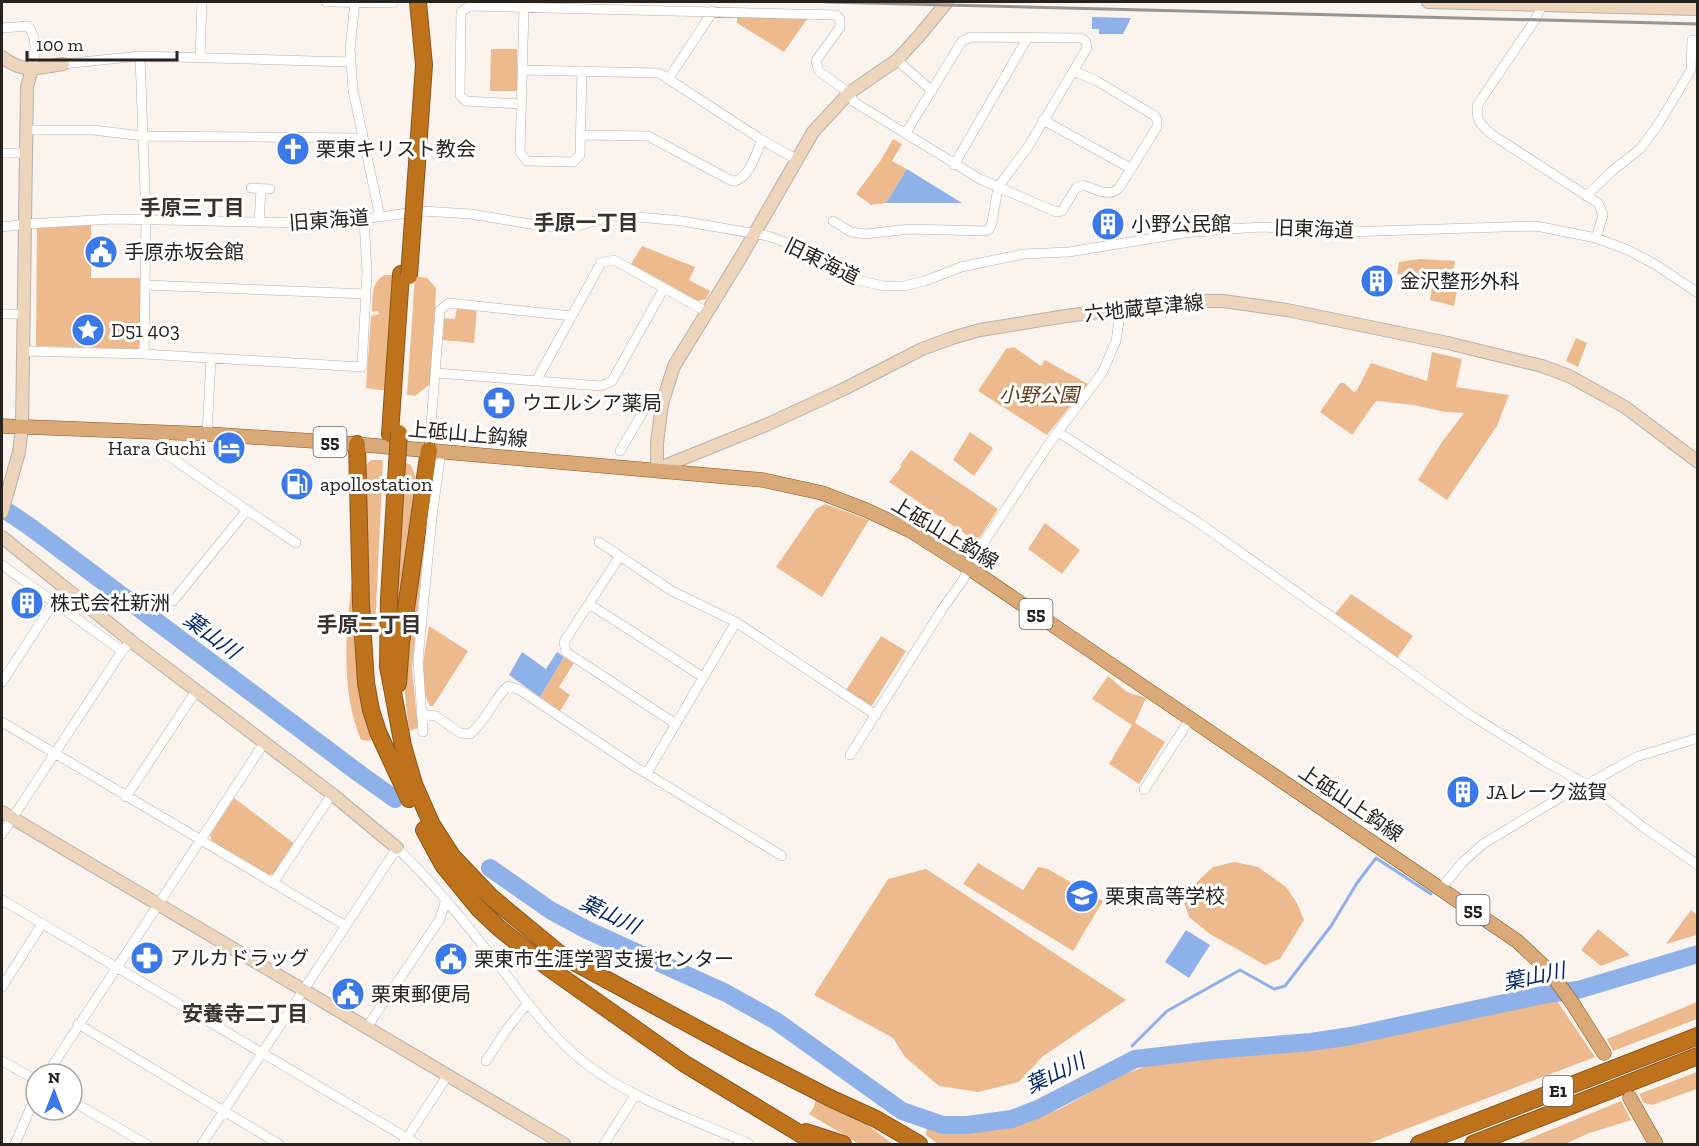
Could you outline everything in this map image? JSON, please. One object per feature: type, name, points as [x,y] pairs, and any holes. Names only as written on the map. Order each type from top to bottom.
[{"type":"highway","points":[[400,2],[413,66],[405,275],[394,434],[388,666],[396,716],[414,784],[432,825],[453,856],[491,897],[561,955],[832,1099],[876,1119],[919,1144]]},
{"type":"highway","points":[[405,275],[422,122],[424,65],[418,2]]},
{"type":"highway","points":[[357,444],[361,604],[370,710],[414,810],[443,864],[479,909],[549,968],[636,1032],[735,1096],[817,1144]]},
{"type":"highway","points":[[396,716],[400,642],[435,451]]},
{"type":"highway","points":[[393,464],[379,600],[380,663],[384,710],[398,774]]},
{"type":"highway","name":"E1","points":[[1419,1144],[1698,1036]]},
{"type":"highway","name":"E1","points":[[1473,1144],[1698,1056]]},
{"type":"highway","points":[[832,1099],[898,1144]]},
{"type":"highway","points":[[1480,1144],[1561,1110]]},
{"type":"highway","points":[[788,1126],[843,1144]]},
{"type":"main road","name":"上砥山上鈎線","points":[[2,426],[207,434],[357,444],[763,480],[822,493],[867,510],[911,531],[969,568],[1517,940],[1550,972],[1604,1053]]},
{"type":"main road","points":[[1630,1098],[1656,1144]]},
{"type":"street","points":[[200,57],[202,2]]},
{"type":"street","points":[[326,2],[400,2]]},
{"type":"street","points":[[355,2],[350,33],[353,90],[380,217]]},
{"type":"street","points":[[657,470],[657,443],[662,404],[674,366],[755,234],[796,159],[813,132],[849,93],[897,60],[947,2]]},
{"type":"street","points":[[1428,2],[1543,3],[1698,9]]},
{"type":"street","points":[[1543,3],[1478,104],[1476,116],[1481,125],[1491,134],[1598,204],[1603,215],[1596,238]]},
{"type":"street","points":[[521,104],[466,101],[460,94],[462,12],[470,6],[836,15],[840,19],[840,27],[816,61],[819,71],[849,93],[854,102],[954,165],[1056,212],[1062,211],[1076,188],[1083,185],[1108,194],[1114,193],[1157,128],[1155,116],[1097,81],[1073,71]]},
{"type":"street","points":[[524,8],[520,152],[527,161],[573,162],[580,155],[582,72]]},
{"type":"street","points":[[669,78],[713,11]]},
{"type":"street","points":[[2,28],[28,26],[34,32],[35,59],[27,87],[22,427],[19,452],[2,512]]},
{"type":"street","points":[[833,221],[851,232],[866,234],[910,229],[984,231],[989,229],[998,187],[1028,147],[1087,48],[1086,42],[1080,38],[971,37],[962,41],[905,134]]},
{"type":"street","points":[[954,165],[1028,38]]},
{"type":"street","points":[[1586,196],[1640,149],[1658,125],[1691,70],[1692,40],[1698,40]]},
{"type":"street","points":[[140,56],[146,219],[144,354]]},
{"type":"street","points":[[2,57],[14,66],[32,69],[63,63],[140,56],[350,62]]},
{"type":"street","points":[[897,60],[932,91]]},
{"type":"street","points":[[522,70],[659,73],[762,140],[796,159]]},
{"type":"street","points":[[1043,120],[1130,168]]},
{"type":"street","points":[[26,130],[93,130],[143,136],[363,138]]},
{"type":"street","points":[[581,135],[648,136],[732,181],[743,178],[762,140]]},
{"type":"street","points":[[2,153],[26,153]]},
{"type":"street","points":[[259,223],[261,189]]},
{"type":"street","name":"旧東海道","points":[[2,227],[113,219],[308,223],[422,212],[471,214],[548,227],[574,227],[612,216],[627,216],[682,221],[755,234],[784,242],[858,280],[883,286],[904,286],[925,281],[961,267],[1023,254],[1069,252],[1185,233],[1227,229],[1263,227],[1346,232],[1536,226],[1596,238],[1628,250],[1656,265],[1698,293]]},
{"type":"street","points":[[23,351],[144,354],[362,367],[366,294],[364,219]]},
{"type":"street","points":[[537,381],[601,263],[614,260],[707,312]]},
{"type":"street","points":[[146,285],[366,294]]},
{"type":"street","points":[[436,373],[601,387],[612,381],[664,288]]},
{"type":"street","name":"六地蔵草津線","points":[[657,470],[764,426],[922,350],[952,338],[991,328],[1066,316],[1187,301],[1257,306],[1448,343],[1542,366],[1569,375],[1617,402],[1698,462]]},
{"type":"street","points":[[423,732],[418,659],[432,517],[440,310],[449,303],[572,316]]},
{"type":"street","points":[[850,755],[974,557],[1058,432],[1102,373],[1116,342],[1121,309]]},
{"type":"street","points":[[2,314],[24,314]]},
{"type":"street","points":[[207,434],[211,358]]},
{"type":"street","points":[[620,451],[646,407],[662,404]]},
{"type":"street","points":[[165,432],[164,445],[167,455],[297,543]]},
{"type":"street","points":[[1058,432],[1199,524],[1450,701],[1541,759],[1596,790],[1643,827],[1698,865]]},
{"type":"street","points":[[173,601],[247,510]]},
{"type":"street","points":[[2,537],[131,641],[332,794],[397,848],[446,899],[545,1025],[588,1066],[636,1094],[749,1144]]},
{"type":"street","points":[[599,542],[672,591],[736,622],[876,715]]},
{"type":"street","points":[[620,556],[564,642],[566,652],[676,724]]},
{"type":"street","points":[[2,565],[122,651]]},
{"type":"street","points":[[2,682],[54,602]]},
{"type":"street","points":[[589,604],[703,677]]},
{"type":"street","points":[[647,773],[736,622]]},
{"type":"street","points":[[2,834],[7,815],[54,754],[122,651],[131,641]]},
{"type":"street","points":[[421,714],[436,716],[460,733],[470,734],[478,728],[508,686],[520,690],[634,766],[782,856]]},
{"type":"street","points":[[126,797],[196,691]]},
{"type":"street","points":[[1144,790],[1190,718]]},
{"type":"street","points":[[2,722],[346,926]]},
{"type":"street","points":[[1441,888],[1463,862],[1483,844],[1566,794],[1636,757],[1698,738]]},
{"type":"street","points":[[54,1062],[264,743]]},
{"type":"street","points":[[273,883],[332,794]]},
{"type":"street","points":[[7,815],[564,1144]]},
{"type":"street","points":[[202,1144],[397,848]]},
{"type":"street","points":[[367,1027],[440,919],[446,899]]},
{"type":"street","points":[[2,900],[262,1053],[405,1142],[417,1144]]},
{"type":"street","points":[[2,987],[42,924]]},
{"type":"street","points":[[486,1061],[528,1003]]},
{"type":"street","points":[[78,1024],[279,1144]]},
{"type":"street","points":[[2,1061],[24,1073]]},
{"type":"street","points":[[405,1142],[448,1075]]},
{"type":"street","points":[[604,1144],[636,1094]]},
{"type":"street","points":[[84,1108],[146,1144]]},
{"type":"street","points":[[15,1144],[24,1122]]},
{"type":"green space","points":[[737,17],[807,19],[784,52],[737,23]]},
{"type":"green space","points":[[491,49],[517,49],[517,91],[490,91]]},
{"type":"green space","points":[[893,139],[902,144],[892,161],[907,169],[886,203],[871,205],[856,194]]},
{"type":"green space","points":[[91,225],[91,278],[141,278],[140,347],[137,349],[36,346],[37,228]]},
{"type":"green space","points":[[642,246],[695,267],[689,280],[710,291],[706,299],[698,301],[631,264]]},
{"type":"green space","points":[[1420,259],[1455,261],[1452,279],[1459,281],[1454,306],[1430,300],[1433,282],[1397,274],[1399,262]]},
{"type":"green space","points":[[385,275],[395,275],[387,391],[366,388],[371,316],[379,314],[378,311],[372,312],[373,290],[380,278]]},
{"type":"green space","points":[[415,276],[427,278],[436,288],[431,383],[415,396],[407,395]]},
{"type":"green space","points":[[457,308],[477,310],[474,343],[443,340],[444,318],[455,319]]},
{"type":"green space","points":[[1576,338],[1587,343],[1578,367],[1566,361]]},
{"type":"green space","name":"小野公園","points":[[1014,347],[1041,366],[1045,360],[1088,384],[1047,435],[978,391],[1006,349]]},
{"type":"green space","points":[[1432,352],[1462,359],[1456,387],[1509,395],[1497,426],[1447,500],[1418,480],[1464,413],[1376,401],[1352,435],[1320,412],[1340,383],[1344,383],[1354,392],[1357,390],[1371,363],[1427,381]]},
{"type":"green space","points":[[970,432],[993,448],[974,476],[953,460]]},
{"type":"green space","points":[[911,450],[998,509],[977,542],[889,482]]},
{"type":"green space","points":[[371,460],[383,460],[375,630],[368,629],[365,466]]},
{"type":"green space","points":[[404,462],[411,465],[417,481],[400,603],[394,602]]},
{"type":"green space","points":[[825,504],[869,520],[822,597],[776,567],[816,509]]},
{"type":"green space","points":[[1045,523],[1080,550],[1062,574],[1028,549]]},
{"type":"green space","points":[[422,544],[424,544],[412,669],[418,728],[409,731],[404,685]]},
{"type":"green space","points":[[352,581],[355,581],[375,738],[369,741],[361,740],[354,721],[347,681],[348,620]]},
{"type":"green space","points":[[1351,594],[1413,636],[1397,658],[1335,614]]},
{"type":"green space","points":[[429,626],[468,651],[433,706],[430,706],[426,697],[423,677]]},
{"type":"green space","points":[[881,636],[906,651],[870,706],[846,690]]},
{"type":"green space","points":[[564,657],[574,663],[559,687],[570,695],[560,711],[540,697]]},
{"type":"green space","points":[[1108,676],[1127,692],[1146,698],[1135,723],[1165,742],[1139,784],[1109,764],[1132,725],[1092,699]]},
{"type":"green space","points":[[234,798],[295,844],[276,873],[269,875],[212,842],[210,835]]},
{"type":"green space","points":[[1234,862],[1258,867],[1286,887],[1297,903],[1304,920],[1280,959],[1265,965],[1210,934],[1189,917],[1184,901],[1197,882],[1213,867]]},
{"type":"green space","points":[[978,863],[1023,890],[1038,867],[1048,869],[1103,901],[1073,951],[963,884]]},
{"type":"green space","points":[[926,869],[1126,1000],[1042,1057],[1019,1082],[978,1092],[939,1086],[905,1057],[893,1038],[814,995],[888,879]]},
{"type":"green space","points":[[1691,910],[1697,915],[1697,935],[1666,944]]},
{"type":"green space","points":[[1598,929],[1630,955],[1601,966],[1581,950]]},
{"type":"green space","points":[[1555,998],[1595,1057],[1367,1144],[938,1144],[926,1135],[927,1127],[965,1129],[1008,1124],[1058,1110],[1124,1074],[1156,1063],[1349,1044]]},
{"type":"green space","points":[[1697,1002],[1697,1019],[1613,1051],[1607,1039]]},
{"type":"green space","points":[[1697,1072],[1697,1089],[1652,1105],[1644,1103],[1639,1094]]},
{"type":"green space","points":[[816,1098],[859,1119],[893,1144],[859,1144],[809,1114]]},
{"type":"green space","points":[[1621,1101],[1631,1120],[1587,1134],[1565,1144],[1516,1144]]},
{"type":"water","points":[[1092,17],[1131,18],[1123,34],[1099,34],[1099,29],[1092,29]]},
{"type":"water","points":[[907,169],[962,203],[886,203]]},
{"type":"water","points":[[522,652],[546,669],[557,652],[564,657],[540,697],[509,675]]},
{"type":"water","points":[[1186,930],[1210,945],[1189,978],[1165,962]]},
{"type":"waterway","name":"葉山川","points":[[2,508],[395,799]]},
{"type":"waterway","points":[[1132,1046],[1167,1011],[1240,970],[1274,989],[1285,986],[1331,926],[1357,883],[1376,858],[1431,894]]},
{"type":"waterway","name":"葉山川","points":[[490,868],[550,910],[587,930],[726,993],[776,1021],[902,1111],[943,1125],[967,1125],[1012,1119],[1038,1109],[1135,1059],[1351,1036],[1547,994],[1578,990],[1698,954]]},
{"type":"waterway","name":"葉山川","points":[[1120,1068],[1135,1059]]},
{"type":"railway","points":[[825,2],[1698,24]]},
{"type":"place","name":"栗東キリスト教会","points":[[293,149]]},
{"type":"place","name":"小野公民館","points":[[1108,224]]},
{"type":"place","name":"手原赤坂会館","points":[[101,252]]},
{"type":"place","name":"金沢整形外科","points":[[1377,281]]},
{"type":"place","name":"D51 403","points":[[88,330]]},
{"type":"place","name":"ウエルシア薬局","points":[[499,403]]},
{"type":"place","name":"Hara Guchi","points":[[229,448]]},
{"type":"place","name":"apollostation","points":[[297,484]]},
{"type":"place","name":"株式会社新洲","points":[[27,603]]},
{"type":"place","name":"JAレーク滋賀","points":[[1463,792]]},
{"type":"place","name":"栗東高等学校","points":[[1082,896]]},
{"type":"place","name":"アルカドラッグ","points":[[147,958]]},
{"type":"place","name":"栗東市生涯学習支援センター","points":[[451,959]]},
{"type":"place","name":"栗東郵便局","points":[[348,994]]},
{"type":"district","name":"手原三丁目","points":[[192,207]]},
{"type":"district","name":"手原一丁目","points":[[586,222]]},
{"type":"district","name":"手原二丁目","points":[[369,624]]},
{"type":"district","name":"安養寺二丁目","points":[[245,1013]]}]
